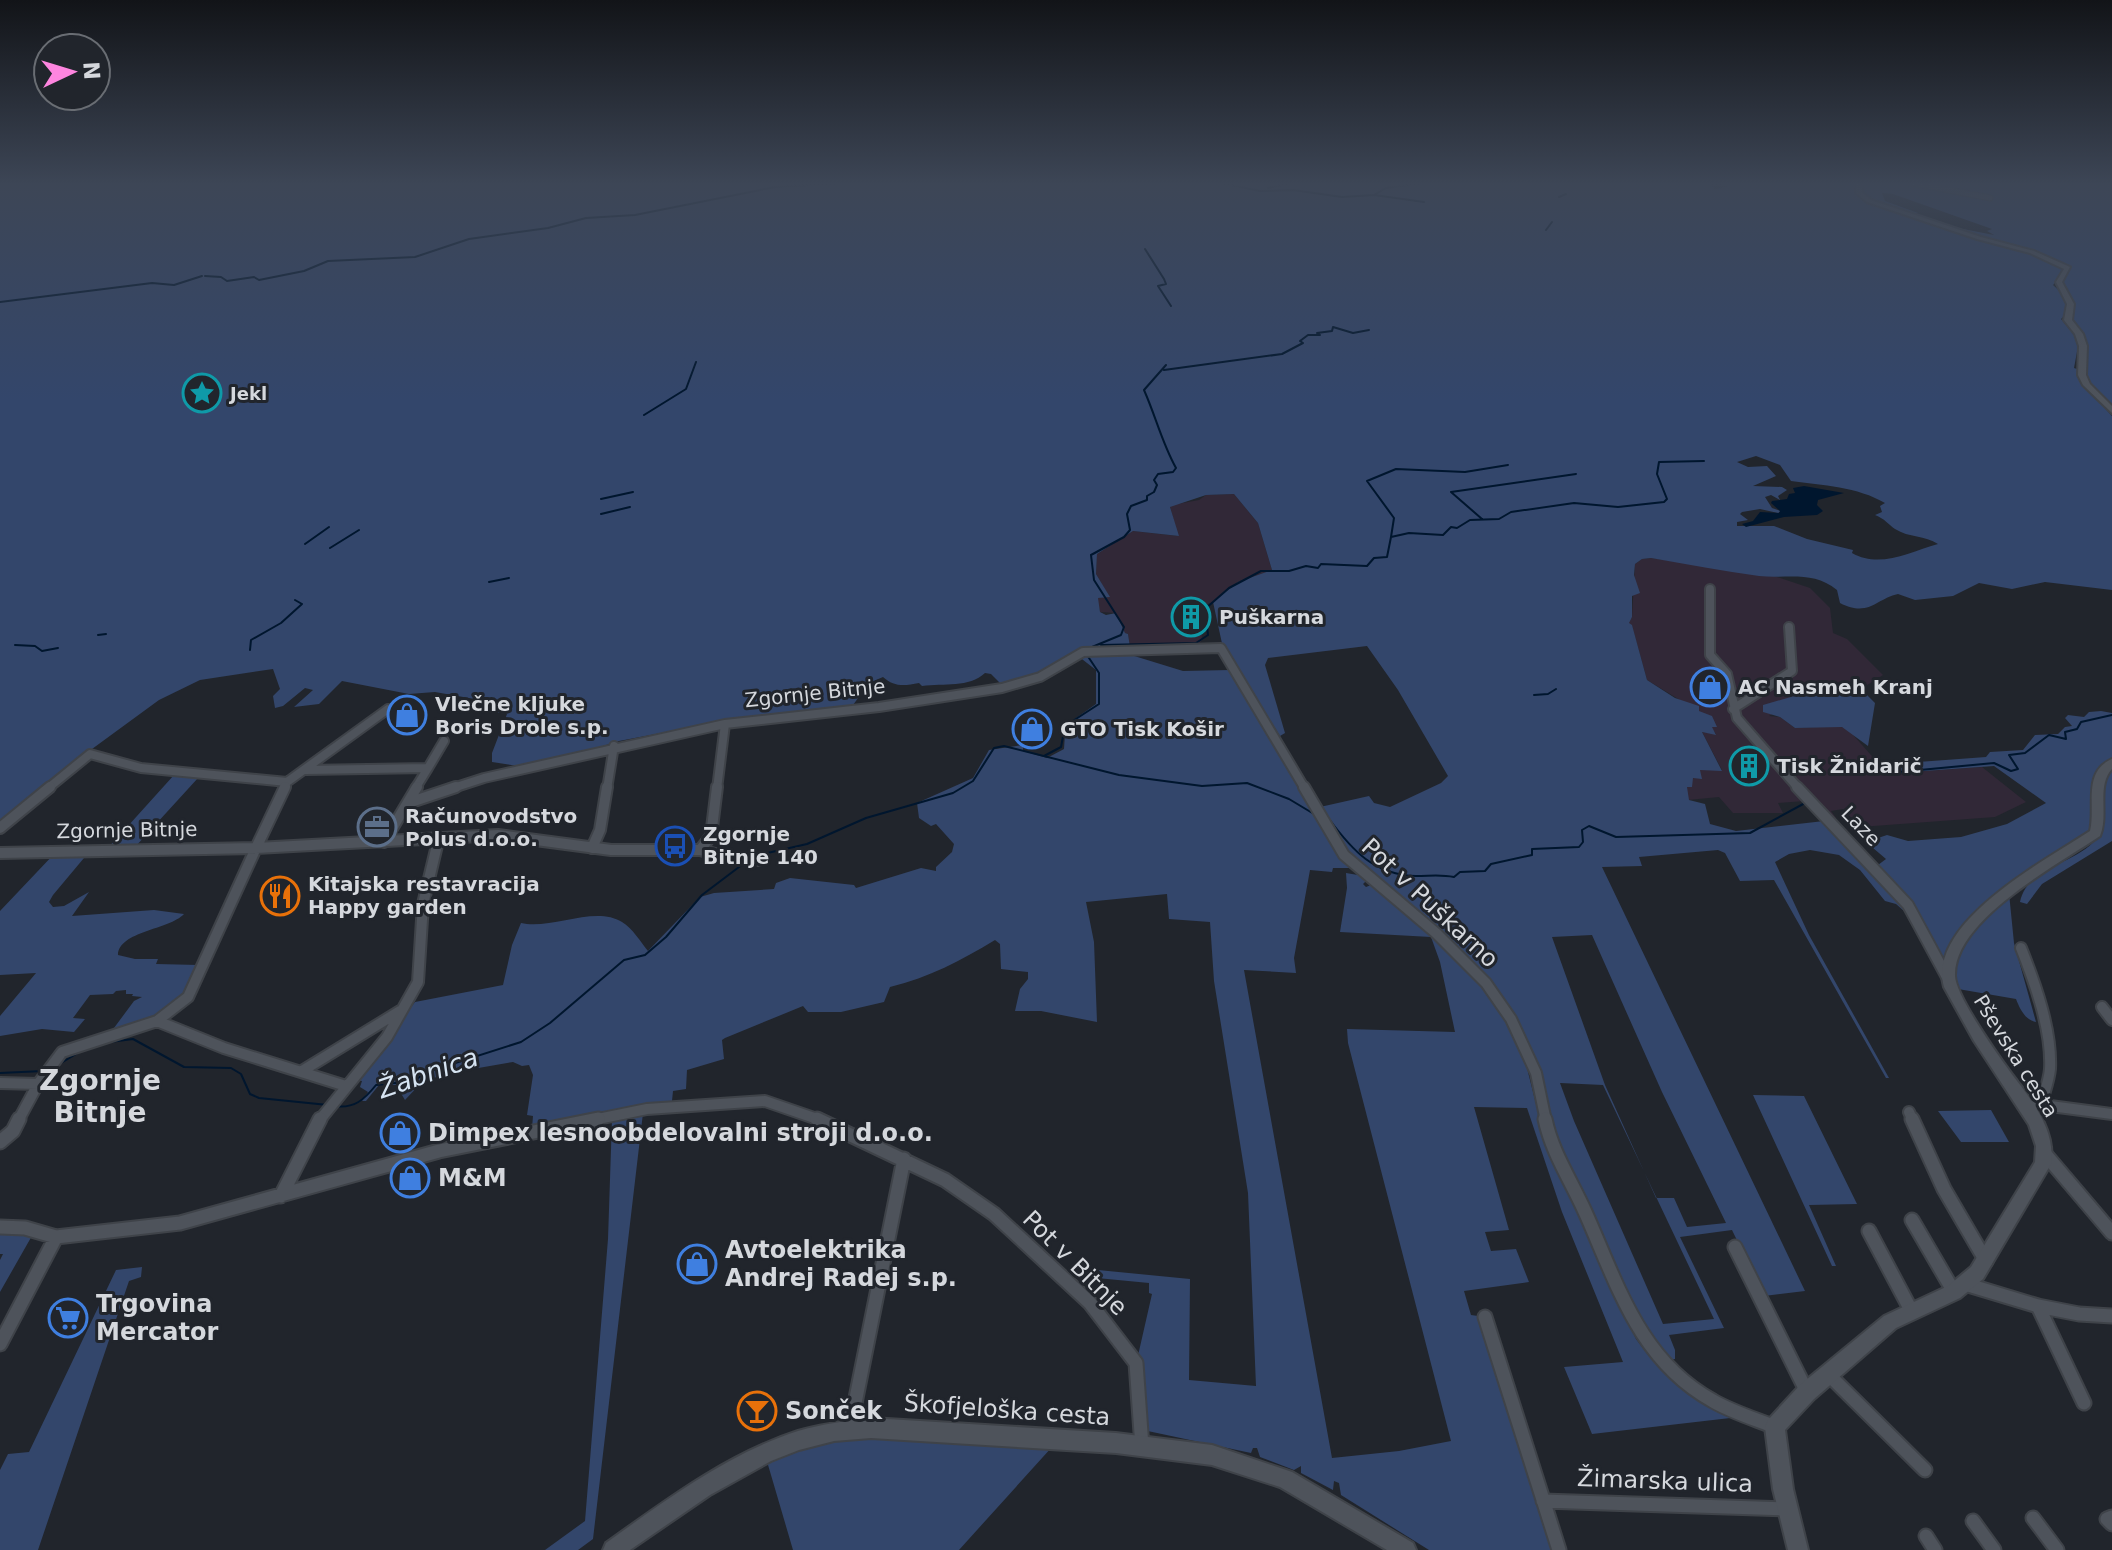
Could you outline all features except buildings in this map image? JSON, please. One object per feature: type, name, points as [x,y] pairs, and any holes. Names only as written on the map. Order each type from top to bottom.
[{"type":"street","points":[[2040,255],[2068,268],[2059,282],[2073,308],[2068,320],[2079,334],[2083,346],[2082,375],[2095,395],[2112,411]]},
{"type":"street","name":"Laze","points":[[1710,589],[1710,655],[1727,674],[1737,718],[1788,778],[1908,905],[1948,979]]},
{"type":"street","points":[[1733,709],[1792,671],[1789,627]]},
{"type":"street","name":"Pot v Puškarno","points":[[1092,651],[1221,648],[1352,864],[1436,933],[1486,983],[1511,1019],[1536,1073],[1547,1128],[1559,1161],[1630,1314],[1655,1355],[1682,1381],[1714,1402],[1775,1427]]},
{"type":"street","name":"Zgornje Bitnje","points":[[0,853],[256,848],[498,835],[592,848],[700,850],[711,836],[725,724],[994,690],[1040,677],[1092,651]]},
{"type":"street","points":[[0,1142],[13,1131],[40,1080],[71,1048],[157,1021],[181,1004],[194,987],[287,782],[388,709]]},
{"type":"street","points":[[408,803],[484,778],[532,769],[614,746],[725,724]]},
{"type":"street","points":[[384,842],[444,741]]},
{"type":"street","points":[[592,848],[600,830],[614,746]]},
{"type":"street","name":"Zgornje Bitnje","points":[[0,828],[90,754],[141,768],[287,782]]},
{"type":"street","points":[[1948,979],[1951,955],[1978,915],[2096,833],[2100,813],[2098,778],[2112,763]]},
{"type":"street","points":[[306,770],[428,768]]},
{"type":"street","points":[[0,1227],[25,1228],[56,1237],[180,1223],[281,1196],[326,1112],[406,1007],[418,982],[423,904],[439,837]]},
{"type":"street","points":[[700,850],[759,860]]},
{"type":"street","name":"Pševska cesta","points":[[2021,948],[2049,1052],[2050,1071],[2032,1104]]},
{"type":"street","name":"Pševska cesta","points":[[1948,979],[1990,1055],[2032,1104],[2045,1154],[2112,1233]]},
{"type":"street","points":[[302,1071],[406,1007]]},
{"type":"street","points":[[2102,1007],[2112,1020]]},
{"type":"street","points":[[157,1021],[224,1048],[346,1086]]},
{"type":"street","points":[[0,1083],[40,1080]]},
{"type":"street","name":"Pot v Bitnje","points":[[281,1196],[471,1143],[647,1109],[765,1101],[829,1123],[904,1159],[945,1180],[994,1214],[1090,1303],[1136,1363],[1142,1447]]},
{"type":"street","points":[[2032,1104],[2112,1114]]},
{"type":"street","points":[[1909,1112],[1944,1189],[1986,1261]]},
{"type":"street","points":[[1798,1550],[1785,1509],[1775,1427],[1807,1392],[1890,1322],[1960,1288],[1986,1261],[2043,1164],[2045,1154]]},
{"type":"street","points":[[850,1428],[904,1159]]},
{"type":"street","points":[[1912,1220],[1960,1288],[2079,1314],[2112,1316]]},
{"type":"street","points":[[1869,1231],[1912,1312]]},
{"type":"street","points":[[0,1344],[56,1237]]},
{"type":"street","points":[[1735,1247],[1807,1392]]},
{"type":"street","points":[[2038,1306],[2084,1403]]},
{"type":"street","points":[[1485,1317],[1559,1550]]},
{"type":"street","points":[[1828,1374],[1925,1470]]},
{"type":"street","name":"Škofjeloška cesta","points":[[613,1550],[700,1489],[757,1455],[801,1439],[850,1428],[1142,1447],[1212,1455],[1285,1479],[1406,1550]]},
{"type":"street","name":"Žimarska ulica","points":[[1543,1501],[1785,1509]]},
{"type":"street","points":[[2112,1517],[2107,1519],[2112,1524]]},
{"type":"street","points":[[2033,1518],[2057,1550]]},
{"type":"street","points":[[1973,1521],[1994,1550]]},
{"type":"street","points":[[1926,1536],[1935,1550]]},
{"type":"shaded area","points":[[0,255],[2038,255],[2066,270],[2053,285],[2066,297],[2068,312],[2061,319],[2079,341],[2074,368],[2083,384],[2112,416],[2112,590],[2045,582],[2012,589],[1979,583],[1953,596],[1915,600],[1898,594],[1872,606],[1858,608],[1840,603],[1837,590],[1809,578],[1759,576],[1651,558],[1635,564],[1634,575],[1640,593],[1632,596],[1629,623],[1647,680],[1675,698],[1699,706],[1699,711],[1712,716],[1717,727],[1712,727],[1716,735],[1702,732],[1722,771],[1700,770],[1702,779],[1693,778],[1692,787],[1687,787],[1689,800],[1705,804],[1710,824],[1736,831],[1824,821],[1906,907],[1913,919],[1896,904],[1885,901],[1860,870],[1839,855],[1810,850],[1789,854],[1775,862],[1809,935],[1889,1078],[1886,1078],[1774,880],[1740,881],[1725,853],[1718,850],[1639,857],[1642,866],[1602,867],[1805,1291],[1764,1296],[1732,1230],[1680,1237],[1724,1328],[1669,1335],[1675,1350],[1675,1359],[1670,1360],[1647,1333],[1556,1145],[1531,1050],[1506,1004],[1350,859],[1320,807],[1369,796],[1374,803],[1390,807],[1441,783],[1448,776],[1398,690],[1367,646],[1268,658],[1265,665],[1285,733],[1280,736],[1223,648],[1213,602],[1238,582],[1272,570],[1258,523],[1234,494],[1206,495],[1170,507],[1179,536],[1133,531],[1097,554],[1096,574],[1110,597],[1098,598],[1100,612],[1106,615],[1116,613],[1128,634],[1130,647],[1084,651],[1031,676],[1000,683],[991,674],[985,673],[964,683],[922,686],[919,683],[895,684],[883,677],[869,683],[853,705],[730,720],[619,741],[532,768],[492,762],[492,753],[507,714],[482,710],[480,700],[435,692],[409,694],[342,681],[319,704],[294,707],[313,690],[305,688],[283,706],[275,708],[273,696],[280,689],[273,669],[200,680],[159,700],[92,749],[0,824]],"holes":[[[1756,456],[1780,465],[1791,481],[1863,493],[1885,503],[1880,506],[1882,512],[1875,515],[1900,532],[1938,544],[1895,558],[1873,559],[1774,526],[1737,526],[1737,522],[1748,520],[1740,514],[1742,512],[1760,509],[1781,511],[1772,508],[1765,497],[1771,495],[1780,500],[1778,496],[1787,490],[1753,486],[1776,476],[1767,466],[1748,467],[1737,462]],[[1592,935],[1662,1092],[1726,1223],[1687,1227],[1674,1198],[1657,1198],[1714,1319],[1663,1324],[1560,1083],[1603,1085],[1644,1172],[1605,1085],[1552,937]]]},
{"type":"shaded area","points":[[2043,255],[2112,255],[2112,408],[2089,383],[2086,367],[2088,350],[2071,319],[2075,303],[2062,284],[2071,268]]},
{"type":"shaded area","points":[[1804,486],[1844,493],[1818,500],[1817,505],[1823,511],[1817,515],[1784,517],[1746,527],[1742,524],[1753,521],[1760,512],[1779,513],[1772,501],[1787,499],[1789,494],[1795,493],[1793,488]]},
{"type":"shaded area","points":[[1234,494],[1258,523],[1272,570],[1238,582],[1213,602],[1200,607],[1202,640],[1197,646],[1130,647],[1128,634],[1116,613],[1100,612],[1097,598],[1109,596],[1096,574],[1097,554],[1133,531],[1178,536],[1172,505],[1199,500],[1206,495]]},
{"type":"shaded area","points":[[1651,558],[1774,576],[1810,588],[1830,608],[1833,633],[1847,639],[1883,675],[1861,689],[1842,682],[1810,692],[1769,716],[1780,717],[1795,728],[1847,728],[1886,772],[1906,775],[1911,772],[1982,767],[2026,802],[1995,817],[1860,827],[1843,809],[1831,811],[1836,818],[1824,821],[1805,801],[1778,803],[1783,813],[1733,813],[1719,797],[1688,800],[1686,787],[1700,770],[1722,770],[1702,732],[1716,734],[1698,711],[1647,680],[1632,626],[1628,624],[1632,617],[1635,564]]},
{"type":"shaded area","points":[[1118,651],[1183,671],[1230,670],[1276,741],[1333,848],[1350,868],[1333,868],[1332,872],[1310,870],[1294,958],[1296,973],[1244,970],[1332,1458],[1399,1451],[1451,1441],[1348,1043],[1347,1029],[1455,1032],[1440,962],[1431,937],[1340,932],[1347,888],[1346,873],[1358,875],[1366,881],[1363,884],[1366,887],[1371,885],[1431,933],[1480,981],[1510,1025],[1525,1060],[1542,1128],[1636,1339],[1681,1386],[1739,1417],[1592,1434],[1564,1367],[1623,1362],[1562,1212],[1527,1108],[1474,1107],[1509,1230],[1485,1232],[1491,1251],[1516,1249],[1529,1282],[1464,1291],[1471,1315],[1478,1316],[1551,1550],[1429,1550],[1341,1495],[1339,1483],[1334,1481],[1333,1490],[1301,1473],[1301,1466],[1294,1470],[1260,1457],[1257,1448],[1253,1448],[1251,1453],[1143,1430],[1137,1360],[1152,1294],[1149,1293],[1149,1283],[1097,1278],[1098,1270],[1190,1279],[1189,1380],[1256,1386],[1248,1193],[1214,981],[1210,922],[1169,919],[1167,894],[1086,902],[1094,942],[1097,1022],[1041,1011],[1015,1011],[1028,972],[1001,969],[1000,944],[995,940],[944,968],[890,987],[884,1002],[841,1012],[808,1012],[803,1006],[725,1038],[722,1040],[724,1059],[687,1070],[686,1089],[673,1091],[672,1101],[532,1128],[533,1116],[527,1115],[533,1075],[529,1065],[513,1062],[444,1074],[421,1083],[405,1100],[396,1085],[379,1085],[366,1101],[362,1101],[368,1092],[360,1087],[362,1081],[354,1080],[415,1002],[503,985],[512,945],[521,923],[611,917],[630,928],[648,951],[700,897],[714,893],[774,889],[776,883],[790,878],[854,885],[856,888],[921,868],[936,871],[936,867],[952,852],[954,844],[936,824],[931,826],[919,818],[917,803],[973,778],[989,750],[1023,745],[1023,751],[1047,758],[1064,749],[1065,734],[1059,734],[1059,730],[1096,704],[1096,670],[1078,656]]},
{"type":"shaded area","points":[[1842,682],[1861,689],[1875,703],[1868,746],[1842,727],[1795,728],[1780,717],[1763,712],[1763,705]]},
{"type":"shaded area","points":[[2089,712],[2112,713],[2112,758],[2097,771],[2092,825],[2068,850],[2009,893],[2014,943],[2036,1022],[2026,1016],[2016,999],[1958,989],[1920,915],[1878,865],[1886,859],[1866,842],[1887,835],[1908,841],[1961,837],[2007,824],[2046,803],[1994,766],[1911,772],[1906,775],[1894,770],[1918,762],[1986,757],[1990,752],[2023,750],[2035,735],[2058,734],[2065,727],[2072,726],[2065,718],[2068,715],[2084,717]]},
{"type":"shaded area","points":[[2112,768],[2112,841],[2042,884],[2027,904],[2020,902],[2033,880],[2091,845],[2099,835],[2104,818],[2103,785]]},
{"type":"shaded area","points":[[174,775],[198,778],[135,847],[109,847]]},
{"type":"shaded area","points":[[89,852],[53,895],[49,902],[53,907],[64,906],[89,892],[72,916],[154,910],[184,914],[168,924],[135,936],[121,947],[118,955],[158,959],[156,964],[199,965],[182,998],[148,1019],[111,1032],[134,1001],[142,997],[126,994],[126,990],[116,991],[113,994],[90,995],[73,1018],[85,1019],[74,1032],[42,1029],[0,1036],[0,1016],[36,973],[0,975],[0,911],[55,853]]},
{"type":"shaded area","points":[[1753,1095],[1804,1096],[1857,1204],[1809,1205],[1836,1266],[1832,1266]]},
{"type":"shaded area","points":[[1991,1110],[2009,1142],[1961,1142],[1938,1111]]},
{"type":"shaded area","points":[[643,1113],[593,1539],[578,1550],[545,1550],[585,1521],[608,1239],[612,1119]]},
{"type":"shaded area","points":[[0,1230],[33,1234],[0,1292],[0,1260],[3,1254],[0,1254]]},
{"type":"shaded area","points":[[142,1267],[141,1277],[129,1281],[38,1550],[0,1550],[0,1470],[8,1454],[29,1452],[116,1270]]},
{"type":"shaded area","points":[[868,1435],[1052,1447],[959,1550],[793,1550],[766,1458],[798,1447]]},
{"type":"waterway","points":[[205,276],[221,277],[227,281],[254,277],[259,280],[304,271],[328,261],[420,255]]},
{"type":"waterway","points":[[1149,255],[1164,279],[1166,284],[1158,286],[1171,306]]},
{"type":"waterway","points":[[0,302],[152,283],[174,285],[202,276]]},
{"type":"waterway","points":[[1164,370],[1282,354],[1303,343],[1300,341],[1308,335],[1320,335],[1317,333],[1332,331],[1333,327],[1353,333],[1369,330]]},
{"type":"waterway","points":[[644,415],[686,389],[696,362]]},
{"type":"waterway","points":[[1092,647],[1121,635],[1124,627],[1094,580],[1091,555],[1124,537],[1130,530],[1127,514],[1131,506],[1147,500],[1147,496],[1154,492],[1157,485],[1154,480],[1158,474],[1173,472],[1176,468],[1144,390],[1166,365]]},
{"type":"waterway","points":[[1391,537],[1409,533],[1443,535],[1451,527],[1457,528],[1470,520],[1499,519],[1511,512],[1574,503],[1618,507],[1664,502],[1667,499],[1657,474],[1659,462],[1704,461]]},
{"type":"waterway","points":[[1391,537],[1394,518],[1367,481],[1396,469],[1465,472],[1508,465]]},
{"type":"waterway","points":[[1482,519],[1451,492],[1576,474]]},
{"type":"waterway","points":[[601,499],[633,492]]},
{"type":"waterway","points":[[601,514],[630,507]]},
{"type":"waterway","points":[[305,544],[329,527]]},
{"type":"waterway","points":[[330,548],[359,530]]},
{"type":"waterway","points":[[1101,645],[1196,643],[1208,635],[1205,609],[1229,588],[1261,571],[1289,571],[1306,566],[1318,568],[1321,564],[1367,566],[1374,558],[1387,557],[1391,537]]},
{"type":"waterway","points":[[489,582],[509,578]]},
{"type":"waterway","points":[[250,650],[251,640],[281,623],[302,604],[295,600]]},
{"type":"waterway","points":[[98,635],[106,634]]},
{"type":"waterway","points":[[15,645],[35,646],[42,651],[58,648]]},
{"type":"waterway","points":[[1044,756],[1061,747],[1065,726],[1099,704],[1099,673],[1087,655]]},
{"type":"waterway","points":[[1534,695],[1548,694],[1556,689]]},
{"type":"waterway","points":[[1888,773],[1994,763],[2011,771],[2018,769],[2009,755],[2025,753],[2049,735],[2066,739],[2065,732],[2077,729],[2081,722],[2112,715]]},
{"type":"waterway","points":[[759,855],[807,844],[866,818],[953,793],[973,781],[994,748],[1004,746],[1119,775],[1202,786],[1247,783],[1289,799],[1319,817]]},
{"type":"waterway","points":[[1329,819],[1346,841],[1376,866],[1401,875],[1454,877],[1460,872],[1485,871],[1491,864],[1532,855],[1532,849],[1579,847],[1583,842],[1582,830],[1589,826],[1616,837],[1750,833],[1805,803]]},
{"type":"waterway","name":"Žabnica","points":[[334,1106],[358,1102],[376,1085],[415,1081],[424,1073],[521,1042],[550,1023],[624,960],[645,955],[666,937],[702,895],[743,864]]},
{"type":"waterway","name":"Žabnica","points":[[110,1042],[133,1039],[184,1067],[231,1068],[241,1074],[250,1094],[259,1098],[328,1105]]},
{"type":"waterway","name":"Žabnica","points":[[56,1066],[81,1051]]},
{"type":"waterway","name":"Žabnica","points":[[0,1073],[43,1071]]},
{"type":"place","name":"Jekl","points":[[202,393]]},
{"type":"place","name":"Puškarna","points":[[1191,617]]},
{"type":"place","name":"AC Nasmeh Kranj","points":[[1710,687]]},
{"type":"place","name":"Vlečne kljuke Boris Drole s.p.","points":[[407,715]]},
{"type":"place","name":"GTO Tisk Košir","points":[[1032,729]]},
{"type":"place","name":"Tisk Žnidarič","points":[[1749,766]]},
{"type":"place","name":"Računovodstvo Polus d.o.o.","points":[[377,827]]},
{"type":"place","name":"Zgornje Bitnje 140","points":[[675,846]]},
{"type":"place","name":"Kitajska restavracija Happy garden","points":[[280,896]]},
{"type":"place","name":"Dimpex lesnoobdelovalni stroji d.o.o.","points":[[400,1133]]},
{"type":"place","name":"M&M","points":[[410,1178]]},
{"type":"place","name":"Avtoelektrika Andrej Radej s.p.","points":[[697,1264]]},
{"type":"place","name":"Trgovina Mercator","points":[[68,1318]]},
{"type":"place","name":"Sonček","points":[[757,1411]]},
{"type":"district","name":"Zgornje Bitnje","points":[[100,1096]]}]
